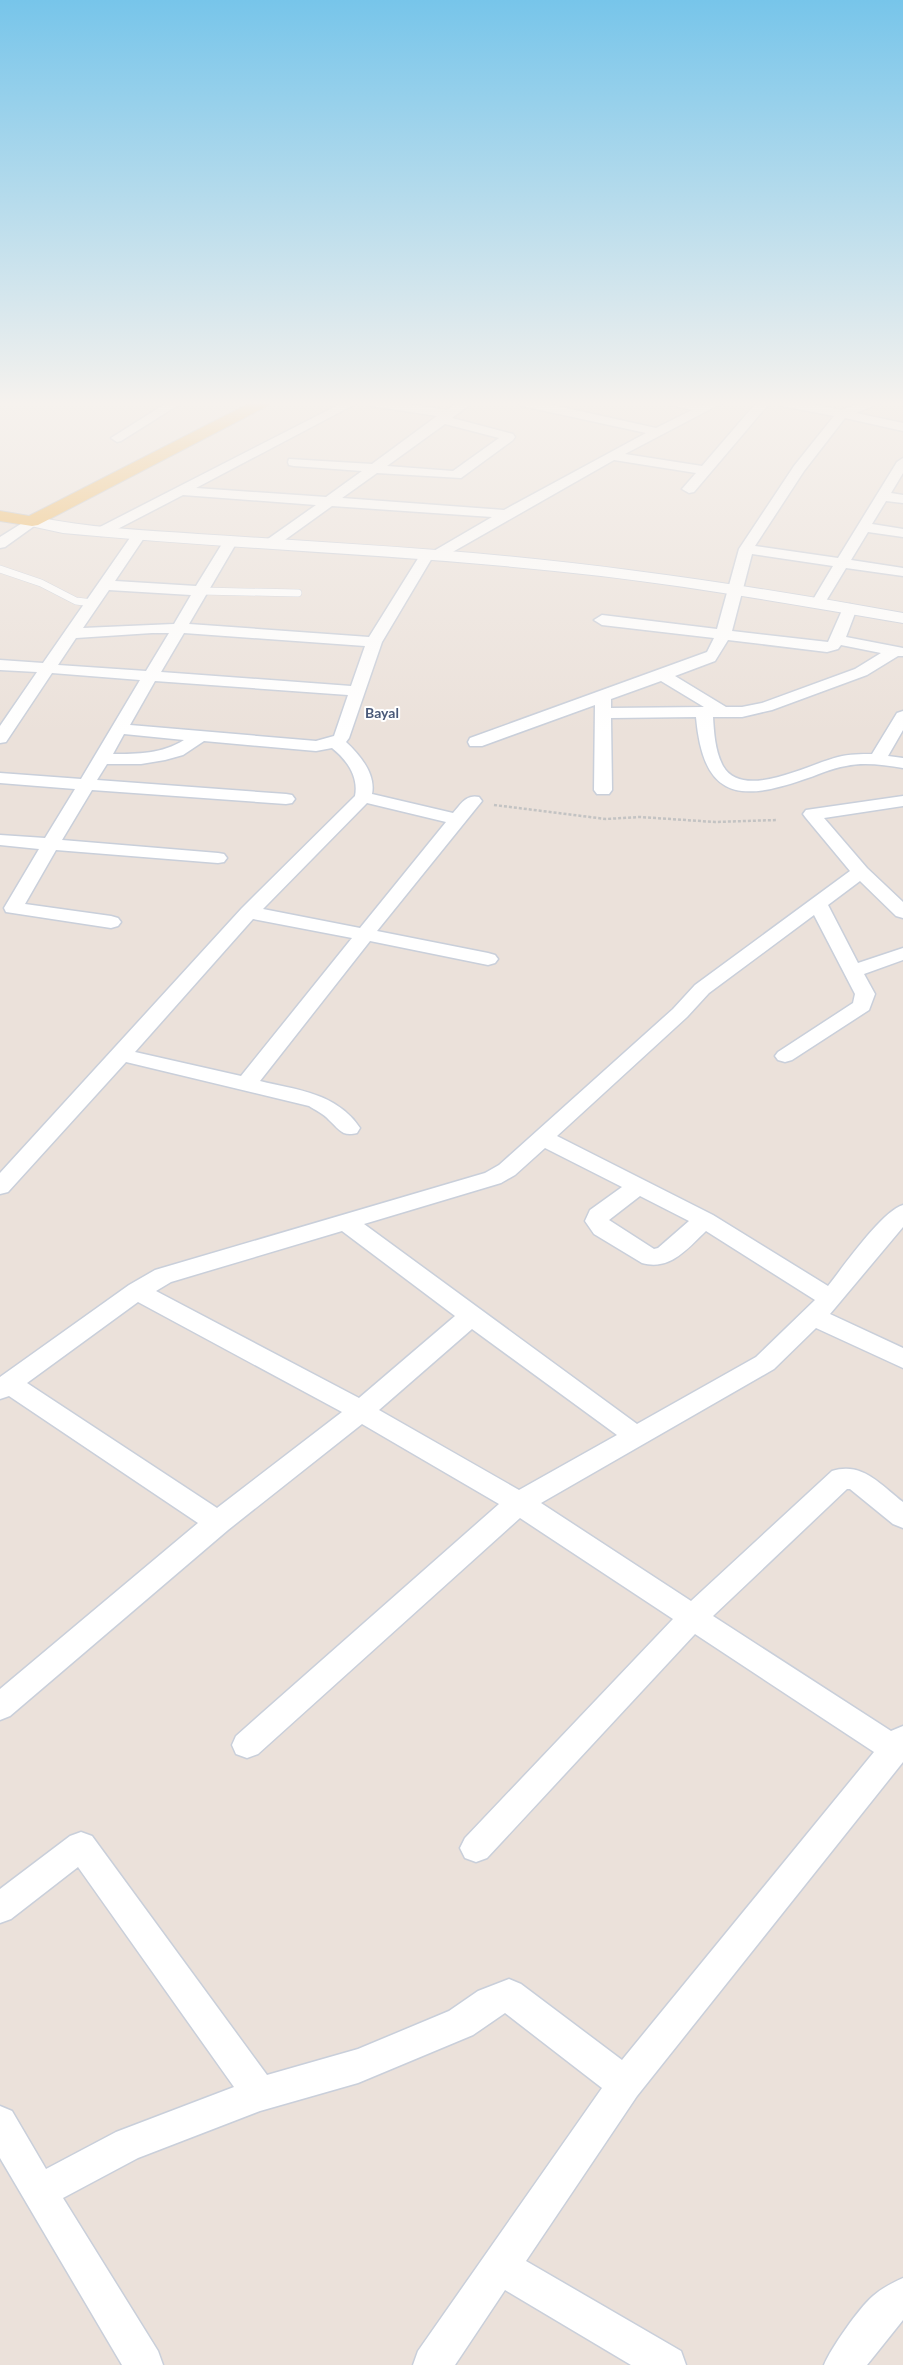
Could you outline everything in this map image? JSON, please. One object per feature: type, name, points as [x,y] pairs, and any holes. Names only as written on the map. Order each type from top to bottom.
[{"type":"main road","points":[[0,516],[20,512]]},
{"type":"main road","points":[[0,516],[32,521],[48,512]]},
{"type":"street","points":[[101,532],[139,512]]},
{"type":"street","points":[[270,544],[312,512]]},
{"type":"street","points":[[485,512],[506,514]]},
{"type":"street","points":[[119,729],[316,746],[335,742],[341,738],[374,642],[432,555],[509,512]]},
{"type":"street","points":[[476,742],[603,704],[662,675],[710,658],[714,654],[723,635],[746,549],[770,512]]},
{"type":"street","points":[[818,603],[872,512]]},
{"type":"street","points":[[0,544],[32,521],[139,536],[432,555],[602,571],[818,603],[903,618]]},
{"type":"street","points":[[863,528],[903,533]]},
{"type":"street","points":[[0,738],[6,720],[48,669],[139,536]]},
{"type":"street","points":[[111,922],[6,908],[51,844],[230,542]]},
{"type":"street","points":[[746,549],[903,572]]},
{"type":"street","points":[[105,585],[201,591]]},
{"type":"street","points":[[602,620],[827,647],[832,646],[837,640],[850,608]]},
{"type":"street","points":[[73,633],[179,628],[374,642]]},
{"type":"street","points":[[837,640],[899,652]]},
{"type":"street","points":[[603,704],[704,712],[742,712],[766,707],[861,672],[899,652]]},
{"type":"street","points":[[0,665],[358,691]]},
{"type":"street","points":[[662,675],[723,712]]},
{"type":"street","points":[[603,704],[603,790]]},
{"type":"street","points":[[704,712],[712,760],[720,774],[735,784],[759,787],[804,775],[818,768],[843,761],[878,759],[903,763]]},
{"type":"street","points":[[878,759],[903,716]]},
{"type":"street","points":[[101,759],[136,759],[167,756],[185,749],[200,736]]},
{"type":"street","points":[[0,1187],[250,912],[363,797],[366,789],[364,778],[357,766],[335,742]]},
{"type":"street","points":[[0,778],[286,799]]},
{"type":"street","points":[[363,797],[457,819]]},
{"type":"street","points":[[246,1084],[473,801]]},
{"type":"street","points":[[903,801],[812,814],[861,872],[903,912]]},
{"type":"street","points":[[0,840],[218,858]]},
{"type":"street","points":[[218,1522],[5,1387],[153,1280],[345,1220],[493,1178],[515,1164],[680,1013],[702,988],[861,872]]},
{"type":"street","points":[[785,1056],[862,1006],[865,994],[818,904]]},
{"type":"street","points":[[250,912],[488,959]]},
{"type":"street","points":[[853,971],[903,954]]},
{"type":"street","points":[[121,1055],[316,1101],[336,1114],[349,1128]]},
{"type":"street","points":[[543,1138],[705,1220],[831,1299]]},
{"type":"street","points":[[639,1186],[598,1215],[598,1221],[602,1228],[650,1257],[664,1256],[705,1220]]},
{"type":"street","points":[[247,1745],[519,1503],[765,1363],[831,1299],[876,1242],[903,1213]]},
{"type":"street","points":[[345,1220],[471,1316],[636,1436]]},
{"type":"street","points":[[137,1291],[361,1411],[519,1503],[693,1617],[899,1744],[624,2084],[501,2267],[432,2365]]},
{"type":"street","points":[[0,1708],[218,1522],[361,1411],[471,1316]]},
{"type":"street","points":[[813,1316],[903,1359]]},
{"type":"street","points":[[476,1848],[693,1617],[841,1478],[856,1479],[903,1517]]},
{"type":"street","points":[[0,1908],[81,1846],[260,2094]]},
{"type":"street","points":[[39,2192],[128,2144],[260,2094],[358,2066],[461,2024],[490,2002],[509,1995],[624,2084]]},
{"type":"street","points":[[0,2123],[39,2192],[144,2365]]},
{"type":"street","points":[[501,2267],[667,2365]]},
{"type":"street","points":[[843,2365],[885,2310],[903,2297]]},
{"type":"lane","points":[[0,569],[41,583],[76,601],[93,603]]},
{"type":"lane","points":[[201,591],[298,593]]},
{"type":"path","points":[[473,801],[606,819],[640,817],[715,822],[777,820]]},
{"type":"district","name":"Bayal","points":[[382,713]]}]
